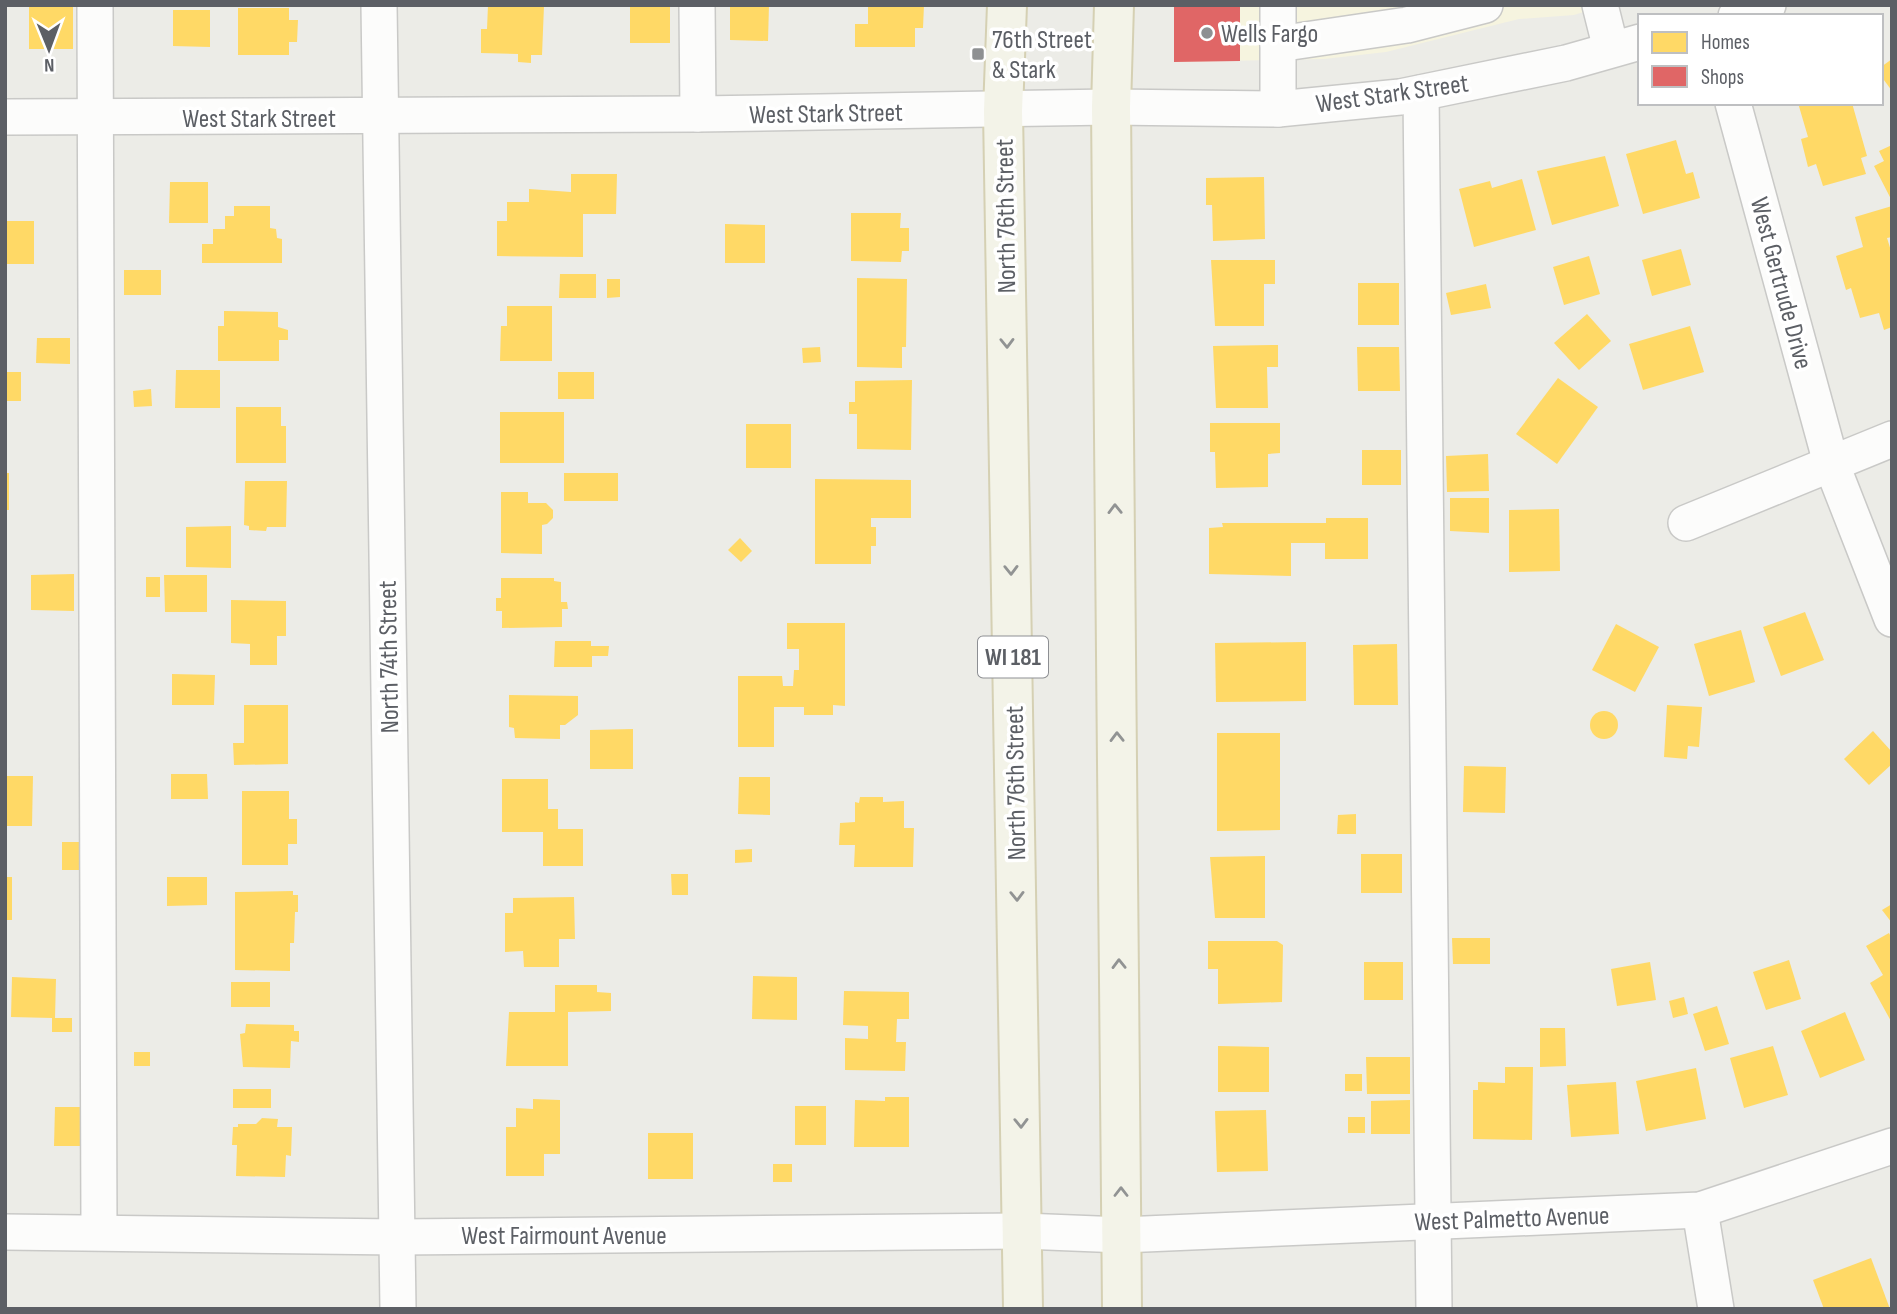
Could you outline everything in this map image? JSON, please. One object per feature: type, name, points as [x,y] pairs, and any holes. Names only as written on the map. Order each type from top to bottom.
[{"type":"main road","name":"North 76th Street","points":[[1007,5],[1003,111],[1023,1309]]},
{"type":"main road","points":[[1114,5],[1111,107],[1122,1309]]},
{"type":"street","points":[[95,5],[99,1231]]},
{"type":"street","name":"North 74th Street","points":[[379,5],[398,1309]]},
{"type":"street","points":[[697,5],[698,114]]},
{"type":"street","points":[[1278,5],[1278,108]]},
{"type":"street","points":[[1278,44],[1407,25],[1486,5]]},
{"type":"street","points":[[1600,5],[1625,45]]},
{"type":"street","points":[[1742,14],[1768,5]]},
{"type":"street","name":"West Stark Street","points":[[5,117],[380,117],[1003,111],[1111,107],[1278,108],[1421,93],[1566,63],[1625,45]]},
{"type":"street","points":[[1421,93],[1434,1309]]},
{"type":"street","name":"West Gertrude Drive","points":[[1734,105],[1831,463],[1892,619]]},
{"type":"street","points":[[1686,523],[1892,439]]},
{"type":"street","name":"West Palmetto Avenue","points":[[1122,1235],[1700,1210],[1892,1146]]},
{"type":"street","points":[[1700,1210],[1716,1309]]},
{"type":"street","name":"West Fairmount Avenue","points":[[5,1232],[99,1231],[397,1237],[1023,1231],[1122,1235]]},
{"type":"shaded area","points":[[1174,5],[1606,5],[1574,15],[1519,19],[1386,52],[1324,59],[1174,62]]},
{"type":"building: Homes","points":[[29,5],[73,5],[73,49],[29,49]]},
{"type":"building: Homes","points":[[488,5],[544,6],[542,55],[531,55],[531,63],[518,62],[518,54],[481,53],[481,29],[487,29]]},
{"type":"building: Homes","points":[[630,5],[670,5],[670,43],[630,43]]},
{"type":"building: Homes","points":[[730,5],[769,5],[768,41],[730,40]]},
{"type":"building: Homes","points":[[868,5],[924,5],[923,28],[915,28],[915,47],[855,47],[855,24],[868,24]]},
{"type":"building: Homes","points":[[238,8],[289,8],[289,20],[298,20],[297,42],[289,42],[289,55],[238,55]]},
{"type":"building: Homes","points":[[173,10],[210,10],[210,47],[173,46]]},
{"type":"building: Homes","points":[[1892,59],[1892,91],[1883,79],[1883,66]]},
{"type":"building: Homes","points":[[1799,105],[1853,105],[1867,156],[1861,158],[1866,174],[1823,186],[1816,164],[1808,167],[1801,139],[1808,137]]},
{"type":"building: Homes","points":[[1676,140],[1686,174],[1693,172],[1700,198],[1643,214],[1626,154]]},
{"type":"building: Homes","points":[[1892,145],[1892,201],[1874,166],[1884,161],[1879,151]]},
{"type":"building: Homes","points":[[1605,156],[1619,206],[1552,225],[1537,171]]},
{"type":"building: Homes","points":[[571,174],[617,174],[616,214],[583,214],[583,257],[497,256],[497,221],[507,221],[507,202],[529,202],[529,189],[571,192]]},
{"type":"building: Homes","points":[[1264,177],[1265,239],[1213,241],[1212,205],[1206,205],[1206,178]]},
{"type":"building: Homes","points":[[1522,179],[1536,230],[1474,247],[1459,189],[1490,181],[1492,188]]},
{"type":"building: Homes","points":[[170,182],[208,182],[208,223],[169,223]]},
{"type":"building: Homes","points":[[234,206],[270,206],[270,228],[276,229],[277,238],[282,239],[282,263],[202,263],[202,244],[213,244],[213,229],[225,229],[225,216],[234,216]]},
{"type":"building: Homes","points":[[1892,206],[1892,237],[1887,238],[1892,254],[1892,327],[1884,330],[1879,313],[1860,318],[1851,288],[1846,290],[1836,256],[1863,247],[1855,217]]},
{"type":"building: Homes","points":[[851,213],[901,213],[900,228],[909,228],[909,251],[902,251],[901,262],[851,261]]},
{"type":"building: Homes","points":[[5,221],[34,221],[34,264],[5,264]]},
{"type":"building: Homes","points":[[725,224],[765,225],[765,263],[725,263]]},
{"type":"building: Homes","points":[[1681,249],[1691,285],[1652,296],[1642,260]]},
{"type":"building: Homes","points":[[1589,256],[1600,294],[1564,305],[1553,267]]},
{"type":"building: Homes","points":[[1211,260],[1275,260],[1275,284],[1264,284],[1264,326],[1215,326]]},
{"type":"building: Homes","points":[[124,270],[161,270],[161,295],[124,295]]},
{"type":"building: Homes","points":[[560,274],[596,274],[596,298],[559,298]]},
{"type":"building: Homes","points":[[857,278],[907,279],[906,347],[902,347],[902,368],[857,367]]},
{"type":"building: Homes","points":[[607,279],[620,279],[620,297],[607,298]]},
{"type":"building: Homes","points":[[1358,283],[1399,283],[1399,325],[1358,325]]},
{"type":"building: Homes","points":[[1486,284],[1491,308],[1451,315],[1446,293]]},
{"type":"building: Homes","points":[[507,306],[552,306],[552,361],[500,361],[501,326],[507,326]]},
{"type":"building: Homes","points":[[224,311],[278,312],[278,327],[288,330],[288,340],[279,340],[279,361],[218,361],[218,326],[224,326]]},
{"type":"building: Homes","points":[[1587,314],[1611,341],[1579,370],[1554,343]]},
{"type":"building: Homes","points":[[1690,326],[1704,372],[1643,390],[1629,344]]},
{"type":"building: Homes","points":[[37,338],[70,338],[70,364],[36,363]]},
{"type":"building: Homes","points":[[1278,345],[1278,367],[1267,367],[1268,408],[1216,408],[1213,346]]},
{"type":"building: Homes","points":[[820,347],[821,362],[803,363],[802,348]]},
{"type":"building: Homes","points":[[1357,347],[1399,347],[1400,391],[1358,391]]},
{"type":"building: Homes","points":[[176,370],[220,370],[220,408],[175,408]]},
{"type":"building: Homes","points":[[5,372],[21,372],[21,401],[5,401]]},
{"type":"building: Homes","points":[[558,372],[594,372],[594,399],[558,399]]},
{"type":"building: Homes","points":[[1558,378],[1598,407],[1557,464],[1516,434]]},
{"type":"building: Homes","points":[[912,380],[911,450],[857,449],[857,414],[849,414],[849,402],[855,402],[855,381]]},
{"type":"building: Homes","points":[[151,389],[152,406],[134,407],[133,391]]},
{"type":"building: Homes","points":[[236,407],[281,407],[281,426],[286,426],[286,463],[236,463]]},
{"type":"building: Homes","points":[[500,412],[564,412],[564,463],[500,463]]},
{"type":"building: Homes","points":[[1210,423],[1280,423],[1280,453],[1268,454],[1268,487],[1216,488],[1215,452],[1210,452]]},
{"type":"building: Homes","points":[[746,424],[791,424],[791,468],[746,468]]},
{"type":"building: Homes","points":[[1362,450],[1401,450],[1401,485],[1362,485]]},
{"type":"building: Homes","points":[[1488,454],[1489,491],[1447,492],[1446,456]]},
{"type":"building: Homes","points":[[5,473],[9,473],[9,510],[5,510]]},
{"type":"building: Homes","points":[[564,473],[618,473],[618,501],[564,501]]},
{"type":"building: Homes","points":[[815,479],[911,480],[911,518],[871,518],[871,527],[876,527],[876,546],[871,546],[871,564],[815,564]]},
{"type":"building: Homes","points":[[245,481],[287,481],[286,527],[267,527],[266,531],[249,530],[249,526],[244,525]]},
{"type":"building: Homes","points":[[501,492],[528,492],[528,503],[546,503],[553,510],[553,518],[542,525],[542,554],[501,553]]},
{"type":"building: Homes","points":[[1450,498],[1489,498],[1489,533],[1450,531]]},
{"type":"building: Homes","points":[[1559,509],[1560,571],[1509,572],[1509,510]]},
{"type":"building: Homes","points":[[1326,518],[1368,518],[1368,559],[1325,559],[1325,543],[1291,543],[1291,576],[1209,574],[1209,528],[1223,527],[1222,523],[1326,523]]},
{"type":"building: Homes","points":[[231,526],[231,568],[186,567],[186,527]]},
{"type":"building: Homes","points":[[740,538],[752,551],[741,562],[728,550]]},
{"type":"building: Homes","points":[[74,574],[74,611],[31,610],[31,575]]},
{"type":"building: Homes","points":[[164,575],[207,575],[207,612],[165,612]]},
{"type":"building: Homes","points":[[146,577],[160,577],[160,597],[146,597]]},
{"type":"building: Homes","points":[[501,578],[554,578],[554,581],[561,582],[561,602],[567,602],[568,609],[562,609],[562,627],[502,628],[502,611],[496,611],[496,598],[501,598]]},
{"type":"building: Homes","points":[[231,600],[286,601],[286,636],[277,636],[277,665],[250,665],[250,644],[231,643]]},
{"type":"building: Homes","points":[[1805,612],[1824,660],[1781,676],[1763,627]]},
{"type":"building: Homes","points":[[787,623],[845,623],[845,706],[833,705],[833,715],[804,715],[804,707],[774,707],[774,747],[738,747],[738,676],[782,676],[783,686],[793,686],[794,670],[799,670],[799,649],[787,649]]},
{"type":"building: Homes","points":[[1616,624],[1659,647],[1635,692],[1592,670]]},
{"type":"building: Homes","points":[[1741,630],[1755,682],[1709,696],[1694,644]]},
{"type":"building: Homes","points":[[555,641],[591,641],[591,646],[609,646],[608,656],[592,656],[592,667],[554,667]]},
{"type":"building: Homes","points":[[1306,642],[1306,701],[1216,702],[1215,643]]},
{"type":"building: Homes","points":[[1397,644],[1398,705],[1354,705],[1353,645]]},
{"type":"building: Homes","points":[[172,674],[215,675],[214,705],[172,705]]},
{"type":"building: Homes","points":[[509,695],[578,696],[578,715],[565,725],[560,725],[560,739],[515,738],[514,728],[509,727]]},
{"type":"building: Homes","points":[[244,705],[288,705],[288,764],[234,765],[233,743],[244,743]]},
{"type":"building: Homes","points":[[1667,705],[1702,707],[1699,747],[1688,746],[1687,759],[1664,757]]},
{"type":"building: Homes","points":[[1604,711],[1614,715],[1618,725],[1614,735],[1604,739],[1594,735],[1590,725],[1594,715]]},
{"type":"building: Homes","points":[[633,729],[633,769],[590,769],[590,730]]},
{"type":"building: Homes","points":[[1873,731],[1892,752],[1892,764],[1869,785],[1844,759]]},
{"type":"building: Homes","points":[[1217,733],[1280,733],[1280,830],[1217,831]]},
{"type":"building: Homes","points":[[1464,766],[1506,767],[1505,813],[1463,812]]},
{"type":"building: Homes","points":[[171,774],[207,774],[208,799],[171,799]]},
{"type":"building: Homes","points":[[5,776],[33,776],[32,826],[5,826]]},
{"type":"building: Homes","points":[[739,777],[770,777],[770,815],[738,814]]},
{"type":"building: Homes","points":[[502,779],[548,779],[548,809],[558,809],[558,829],[583,829],[583,866],[543,866],[543,832],[502,832]]},
{"type":"building: Homes","points":[[242,791],[289,791],[289,819],[297,819],[297,844],[288,844],[288,865],[242,865]]},
{"type":"building: Homes","points":[[860,797],[883,797],[883,802],[904,801],[904,828],[914,828],[913,867],[854,867],[855,845],[839,845],[840,823],[855,822],[855,802],[859,803]]},
{"type":"building: Homes","points":[[1356,814],[1356,834],[1337,834],[1338,815]]},
{"type":"building: Homes","points":[[62,842],[82,842],[82,870],[62,870]]},
{"type":"building: Homes","points":[[752,849],[752,862],[735,863],[735,850]]},
{"type":"building: Homes","points":[[1361,854],[1402,854],[1402,893],[1361,893]]},
{"type":"building: Homes","points":[[1265,856],[1265,918],[1215,918],[1210,857]]},
{"type":"building: Homes","points":[[671,874],[688,874],[688,895],[672,895]]},
{"type":"building: Homes","points":[[5,877],[12,877],[12,920],[5,920]]},
{"type":"building: Homes","points":[[167,877],[207,877],[207,905],[167,906]]},
{"type":"building: Homes","points":[[293,891],[293,895],[298,895],[298,912],[295,912],[294,943],[290,943],[290,971],[235,970],[235,892]]},
{"type":"building: Homes","points":[[574,897],[575,939],[559,939],[559,967],[524,967],[523,951],[505,952],[505,913],[513,913],[513,898]]},
{"type":"building: Homes","points":[[1892,904],[1892,923],[1882,910]]},
{"type":"building: Homes","points":[[1889,933],[1892,939],[1892,1023],[1870,983],[1883,975],[1866,946]]},
{"type":"building: Homes","points":[[1452,938],[1490,938],[1490,964],[1453,964]]},
{"type":"building: Homes","points":[[1208,941],[1277,941],[1283,945],[1282,1002],[1218,1004],[1218,969],[1208,969]]},
{"type":"building: Homes","points":[[1789,960],[1801,999],[1766,1010],[1753,972]]},
{"type":"building: Homes","points":[[1364,962],[1403,962],[1403,1000],[1364,1000]]},
{"type":"building: Homes","points":[[1650,962],[1656,1000],[1617,1006],[1611,969]]},
{"type":"building: Homes","points":[[753,976],[797,977],[797,1020],[752,1019]]},
{"type":"building: Homes","points":[[12,977],[56,979],[55,1018],[72,1018],[72,1032],[52,1032],[52,1018],[11,1017]]},
{"type":"building: Homes","points":[[231,982],[270,982],[270,1007],[231,1007]]},
{"type":"building: Homes","points":[[555,985],[597,985],[597,992],[611,993],[611,1011],[568,1012],[568,1066],[506,1066],[509,1012],[555,1012]]},
{"type":"building: Homes","points":[[844,991],[909,992],[909,1019],[897,1019],[896,1042],[906,1042],[905,1071],[845,1070],[845,1038],[868,1039],[868,1026],[843,1025]]},
{"type":"building: Homes","points":[[1684,997],[1688,1014],[1673,1018],[1669,1001]]},
{"type":"building: Homes","points":[[1717,1006],[1729,1044],[1705,1051],[1693,1014]]},
{"type":"building: Homes","points":[[1845,1012],[1865,1060],[1820,1078],[1801,1031]]},
{"type":"building: Homes","points":[[246,1024],[294,1025],[294,1031],[299,1031],[299,1042],[291,1041],[290,1068],[243,1067],[240,1034],[245,1033]]},
{"type":"building: Homes","points":[[1540,1028],[1565,1028],[1566,1066],[1540,1067]]},
{"type":"building: Homes","points":[[1218,1046],[1269,1047],[1269,1092],[1218,1092]]},
{"type":"building: Homes","points":[[1773,1046],[1788,1095],[1744,1108],[1730,1058]]},
{"type":"building: Homes","points":[[134,1052],[150,1052],[150,1066],[134,1066]]},
{"type":"building: Homes","points":[[1366,1057],[1410,1057],[1410,1094],[1367,1094]]},
{"type":"building: Homes","points":[[1505,1067],[1533,1067],[1532,1140],[1473,1139],[1473,1090],[1478,1090],[1478,1082],[1505,1083]]},
{"type":"building: Homes","points":[[1696,1068],[1706,1119],[1646,1131],[1636,1081]]},
{"type":"building: Homes","points":[[1345,1074],[1362,1074],[1362,1091],[1345,1091]]},
{"type":"building: Homes","points":[[1616,1082],[1619,1134],[1571,1137],[1567,1085]]},
{"type":"building: Homes","points":[[233,1089],[271,1089],[271,1108],[233,1108]]},
{"type":"building: Homes","points":[[885,1097],[909,1097],[909,1147],[854,1147],[855,1100],[885,1101]]},
{"type":"building: Homes","points":[[533,1099],[560,1100],[560,1154],[544,1154],[544,1176],[506,1176],[506,1127],[516,1127],[516,1108],[533,1109]]},
{"type":"building: Homes","points":[[1410,1100],[1410,1134],[1371,1134],[1371,1101]]},
{"type":"building: Homes","points":[[795,1106],[826,1106],[826,1145],[795,1145]]},
{"type":"building: Homes","points":[[55,1107],[83,1107],[83,1146],[54,1146]]},
{"type":"building: Homes","points":[[1266,1110],[1268,1171],[1217,1172],[1215,1111]]},
{"type":"building: Homes","points":[[1348,1117],[1365,1117],[1365,1133],[1348,1133]]},
{"type":"building: Homes","points":[[262,1118],[278,1119],[277,1127],[292,1127],[291,1156],[286,1155],[285,1177],[236,1176],[237,1145],[232,1145],[233,1127],[238,1127],[238,1124],[256,1124]]},
{"type":"building: Homes","points":[[648,1133],[693,1133],[693,1179],[648,1179]]},
{"type":"building: Homes","points":[[773,1164],[792,1164],[792,1182],[773,1182]]},
{"type":"building: Homes","points":[[1871,1258],[1890,1309],[1824,1309],[1813,1280]]},
{"type":"building: Shops","name":"Wells Fargo","points":[[1174,5],[1240,5],[1240,61],[1174,62]]},
{"type":"place","name":"Wells Fargo","points":[[1207,33]]},
{"type":"place","name":"76th Street & Stark","points":[[978,54]]}]
